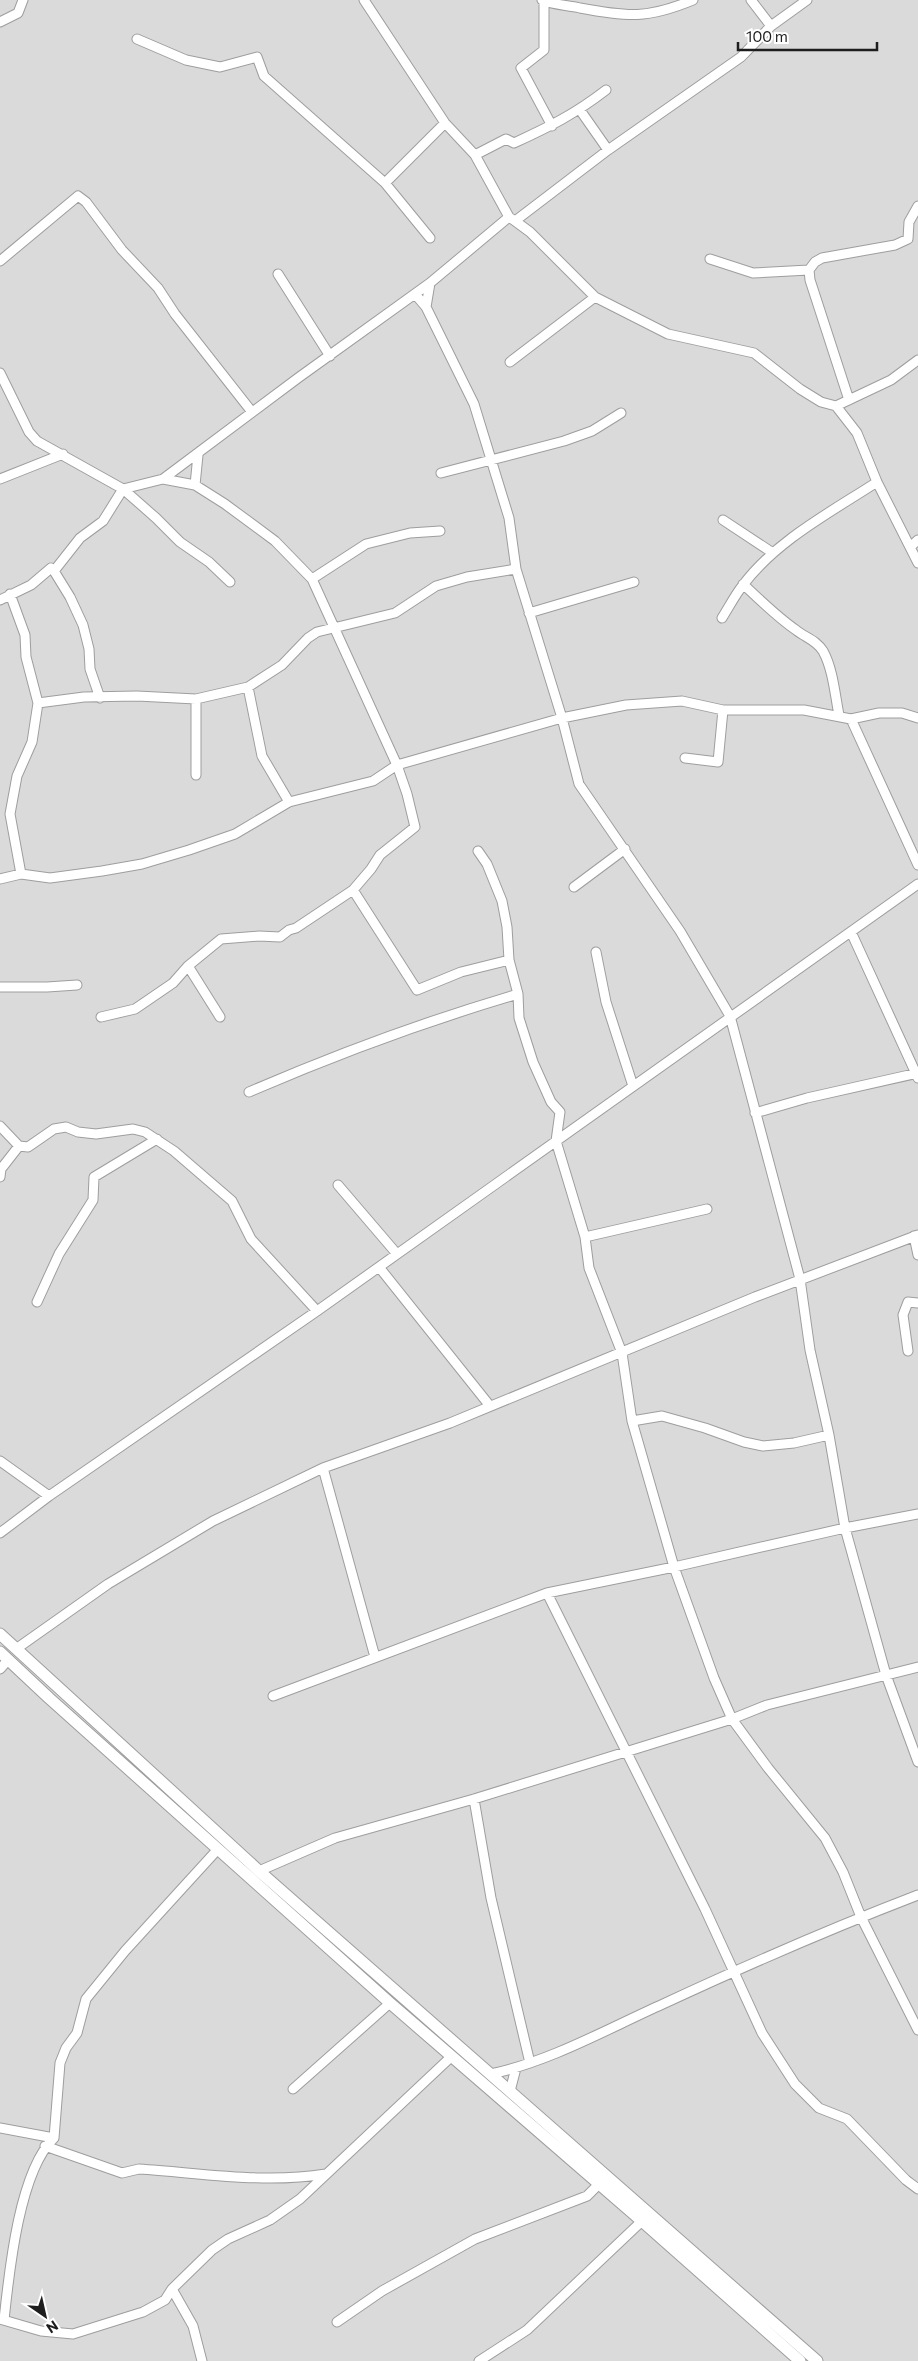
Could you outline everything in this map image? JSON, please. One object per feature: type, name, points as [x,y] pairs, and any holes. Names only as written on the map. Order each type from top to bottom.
[{"type":"street","points":[[0,22],[18,13],[23,0]]},
{"type":"street","points":[[364,0],[445,123],[475,155],[512,219],[530,232],[596,297],[668,334],[754,353],[800,389],[822,402],[836,406],[856,433],[877,482],[918,562]]},
{"type":"street","points":[[552,126],[521,68],[544,50],[543,1],[613,14],[647,15],[668,11],[693,0]]},
{"type":"street","points":[[751,0],[771,26]]},
{"type":"street","points":[[163,480],[252,412],[430,283],[512,219],[741,57],[771,26],[807,0]]},
{"type":"street","points":[[137,38],[186,60],[220,67],[256,57],[264,76],[385,183],[430,238]]},
{"type":"street","points":[[475,155],[506,139],[514,143],[552,126],[580,110],[606,90]]},
{"type":"street","points":[[580,110],[608,150]]},
{"type":"street","points":[[385,183],[445,123]]},
{"type":"street","points":[[0,262],[78,196],[86,202],[122,250],[158,288],[175,314],[252,412]]},
{"type":"street","points":[[710,259],[753,273],[809,270],[822,258],[895,245],[908,239],[909,222],[918,206]]},
{"type":"street","points":[[809,270],[810,280],[849,400]]},
{"type":"street","points":[[278,274],[330,356]]},
{"type":"street","points":[[426,307],[430,283]]},
{"type":"street","points":[[415,294],[426,307],[474,404],[509,518],[516,569],[562,718],[580,784],[680,931],[730,1016],[800,1280],[810,1350],[829,1435],[845,1528],[886,1675],[918,1762]]},
{"type":"street","points":[[510,362],[596,297]]},
{"type":"street","points":[[836,406],[891,380],[918,360]]},
{"type":"street","points":[[0,373],[29,432],[37,441],[122,489],[180,542],[209,562],[230,582]]},
{"type":"street","points":[[442,473],[585,433],[621,413]]},
{"type":"street","points":[[0,479],[63,454]]},
{"type":"street","points":[[195,485],[198,455]]},
{"type":"street","points":[[54,571],[80,538],[103,521],[122,489],[163,480],[195,485],[275,541],[312,579],[321,603],[336,628],[397,765],[407,794],[415,827],[380,855],[353,890],[280,937],[259,936],[221,939],[188,966],[173,983],[135,1009],[100,1017]]},
{"type":"street","points":[[722,618],[744,584],[773,553],[804,529],[877,482]]},
{"type":"street","points":[[723,520],[773,553]]},
{"type":"street","points":[[312,579],[366,544],[410,533],[440,531]]},
{"type":"street","points":[[910,547],[918,540]]},
{"type":"street","points":[[0,600],[31,585],[51,568],[70,597],[83,625],[89,649],[90,669],[100,698]]},
{"type":"street","points":[[38,704],[84,697],[137,696],[196,699],[248,687],[282,665],[308,638],[318,632],[396,613],[436,586],[467,577],[516,569]]},
{"type":"street","points":[[529,613],[634,582]]},
{"type":"street","points":[[744,584],[774,614],[814,641],[822,651],[828,665],[839,715]]},
{"type":"street","points":[[10,594],[25,636],[26,657],[38,704],[32,742],[17,776],[10,814],[21,874]]},
{"type":"street","points":[[248,687],[262,756],[289,802]]},
{"type":"street","points":[[196,699],[196,775]]},
{"type":"street","points":[[0,879],[21,874],[50,878],[142,864],[235,834],[289,802],[373,781],[397,765],[562,718],[626,705],[682,701],[723,710],[804,710],[851,718],[879,713],[902,713],[918,718]]},
{"type":"street","points":[[685,758],[718,762],[723,710]]},
{"type":"street","points":[[851,718],[918,865]]},
{"type":"street","points":[[574,887],[625,849]]},
{"type":"street","points":[[478,851],[487,864],[502,902],[507,927],[509,960],[518,994],[519,1018],[534,1062],[551,1102],[560,1112],[556,1141],[585,1238],[589,1268],[622,1353],[632,1421],[674,1567],[714,1678],[732,1719],[768,1768],[825,1838],[843,1872],[861,1917],[918,2030]]},
{"type":"street","points":[[0,1534],[49,1496],[318,1310],[918,884]]},
{"type":"street","points":[[353,890],[417,990],[461,972],[509,960]]},
{"type":"street","points":[[755,1113],[807,1098],[917,1075],[851,932]]},
{"type":"street","points":[[596,952],[606,1002],[633,1086]]},
{"type":"street","points":[[188,966],[220,1016]]},
{"type":"street","points":[[0,986],[47,987],[77,985]]},
{"type":"street","points":[[249,1092],[357,1048],[454,1013],[518,994]]},
{"type":"street","points":[[0,1126],[16,1145],[28,1147],[54,1129],[66,1127],[78,1132],[96,1134],[133,1129],[157,1139],[232,1201],[251,1239],[318,1310]]},
{"type":"street","points":[[37,1302],[58,1254],[93,1200],[94,1177],[157,1139]]},
{"type":"street","points":[[0,1177],[1,1169],[19,1146]]},
{"type":"street","points":[[338,1185],[397,1254]]},
{"type":"street","points":[[585,1238],[707,1209]]},
{"type":"street","points":[[16,1649],[108,1584],[213,1521],[323,1468],[402,1442],[800,1280],[916,1236],[918,1255]]},
{"type":"street","points":[[379,1267],[490,1406]]},
{"type":"street","points":[[908,1351],[903,1315],[908,1302],[918,1303]]},
{"type":"street","points":[[632,1421],[662,1416],[706,1428],[744,1442],[763,1446],[794,1443],[829,1435]]},
{"type":"street","points":[[0,1461],[49,1496]]},
{"type":"street","points":[[323,1468],[375,1657]]},
{"type":"street","points":[[273,1696],[547,1593],[674,1567],[845,1528],[918,1514]]},
{"type":"street","points":[[547,1593],[625,1752],[705,1908],[762,2033],[794,2084],[819,2108],[847,2119],[918,2189]]},
{"type":"street","points":[[0,1634],[58,1689],[260,1871],[817,2361]]},
{"type":"street","points":[[0,1670],[4,1656],[390,2002],[800,2361]]},
{"type":"street","points":[[260,1871],[335,1838],[474,1799],[732,1719],[767,1705],[918,1667]]},
{"type":"street","points":[[49,1698],[58,1689]]},
{"type":"street","points":[[474,1799],[491,1898],[530,2063]]},
{"type":"street","points":[[218,1849],[125,1951],[86,1999],[76,2033],[66,2048],[60,2063],[54,2138],[45,2146],[22,2201],[2,2320],[41,2331],[72,2334],[143,2312],[165,2300],[172,2289],[212,2250],[228,2239],[270,2220],[300,2199],[452,2056]]},
{"type":"street","points":[[491,2074],[530,2063],[734,1971],[918,1895]]},
{"type":"street","points":[[293,2089],[390,2002]]},
{"type":"street","points":[[510,2091],[516,2068]]},
{"type":"street","points":[[0,2128],[54,2138]]},
{"type":"street","points":[[45,2146],[122,2173],[139,2169],[267,2180],[326,2174]]},
{"type":"street","points":[[338,2322],[382,2291],[430,2262],[475,2239],[587,2196],[599,2184]]},
{"type":"street","points":[[479,2361],[527,2330],[642,2221]]},
{"type":"street","points":[[172,2289],[193,2326],[202,2361]]},
{"type":"shaded area","points":[[0,0],[918,0],[918,2361],[0,2361]]}]
